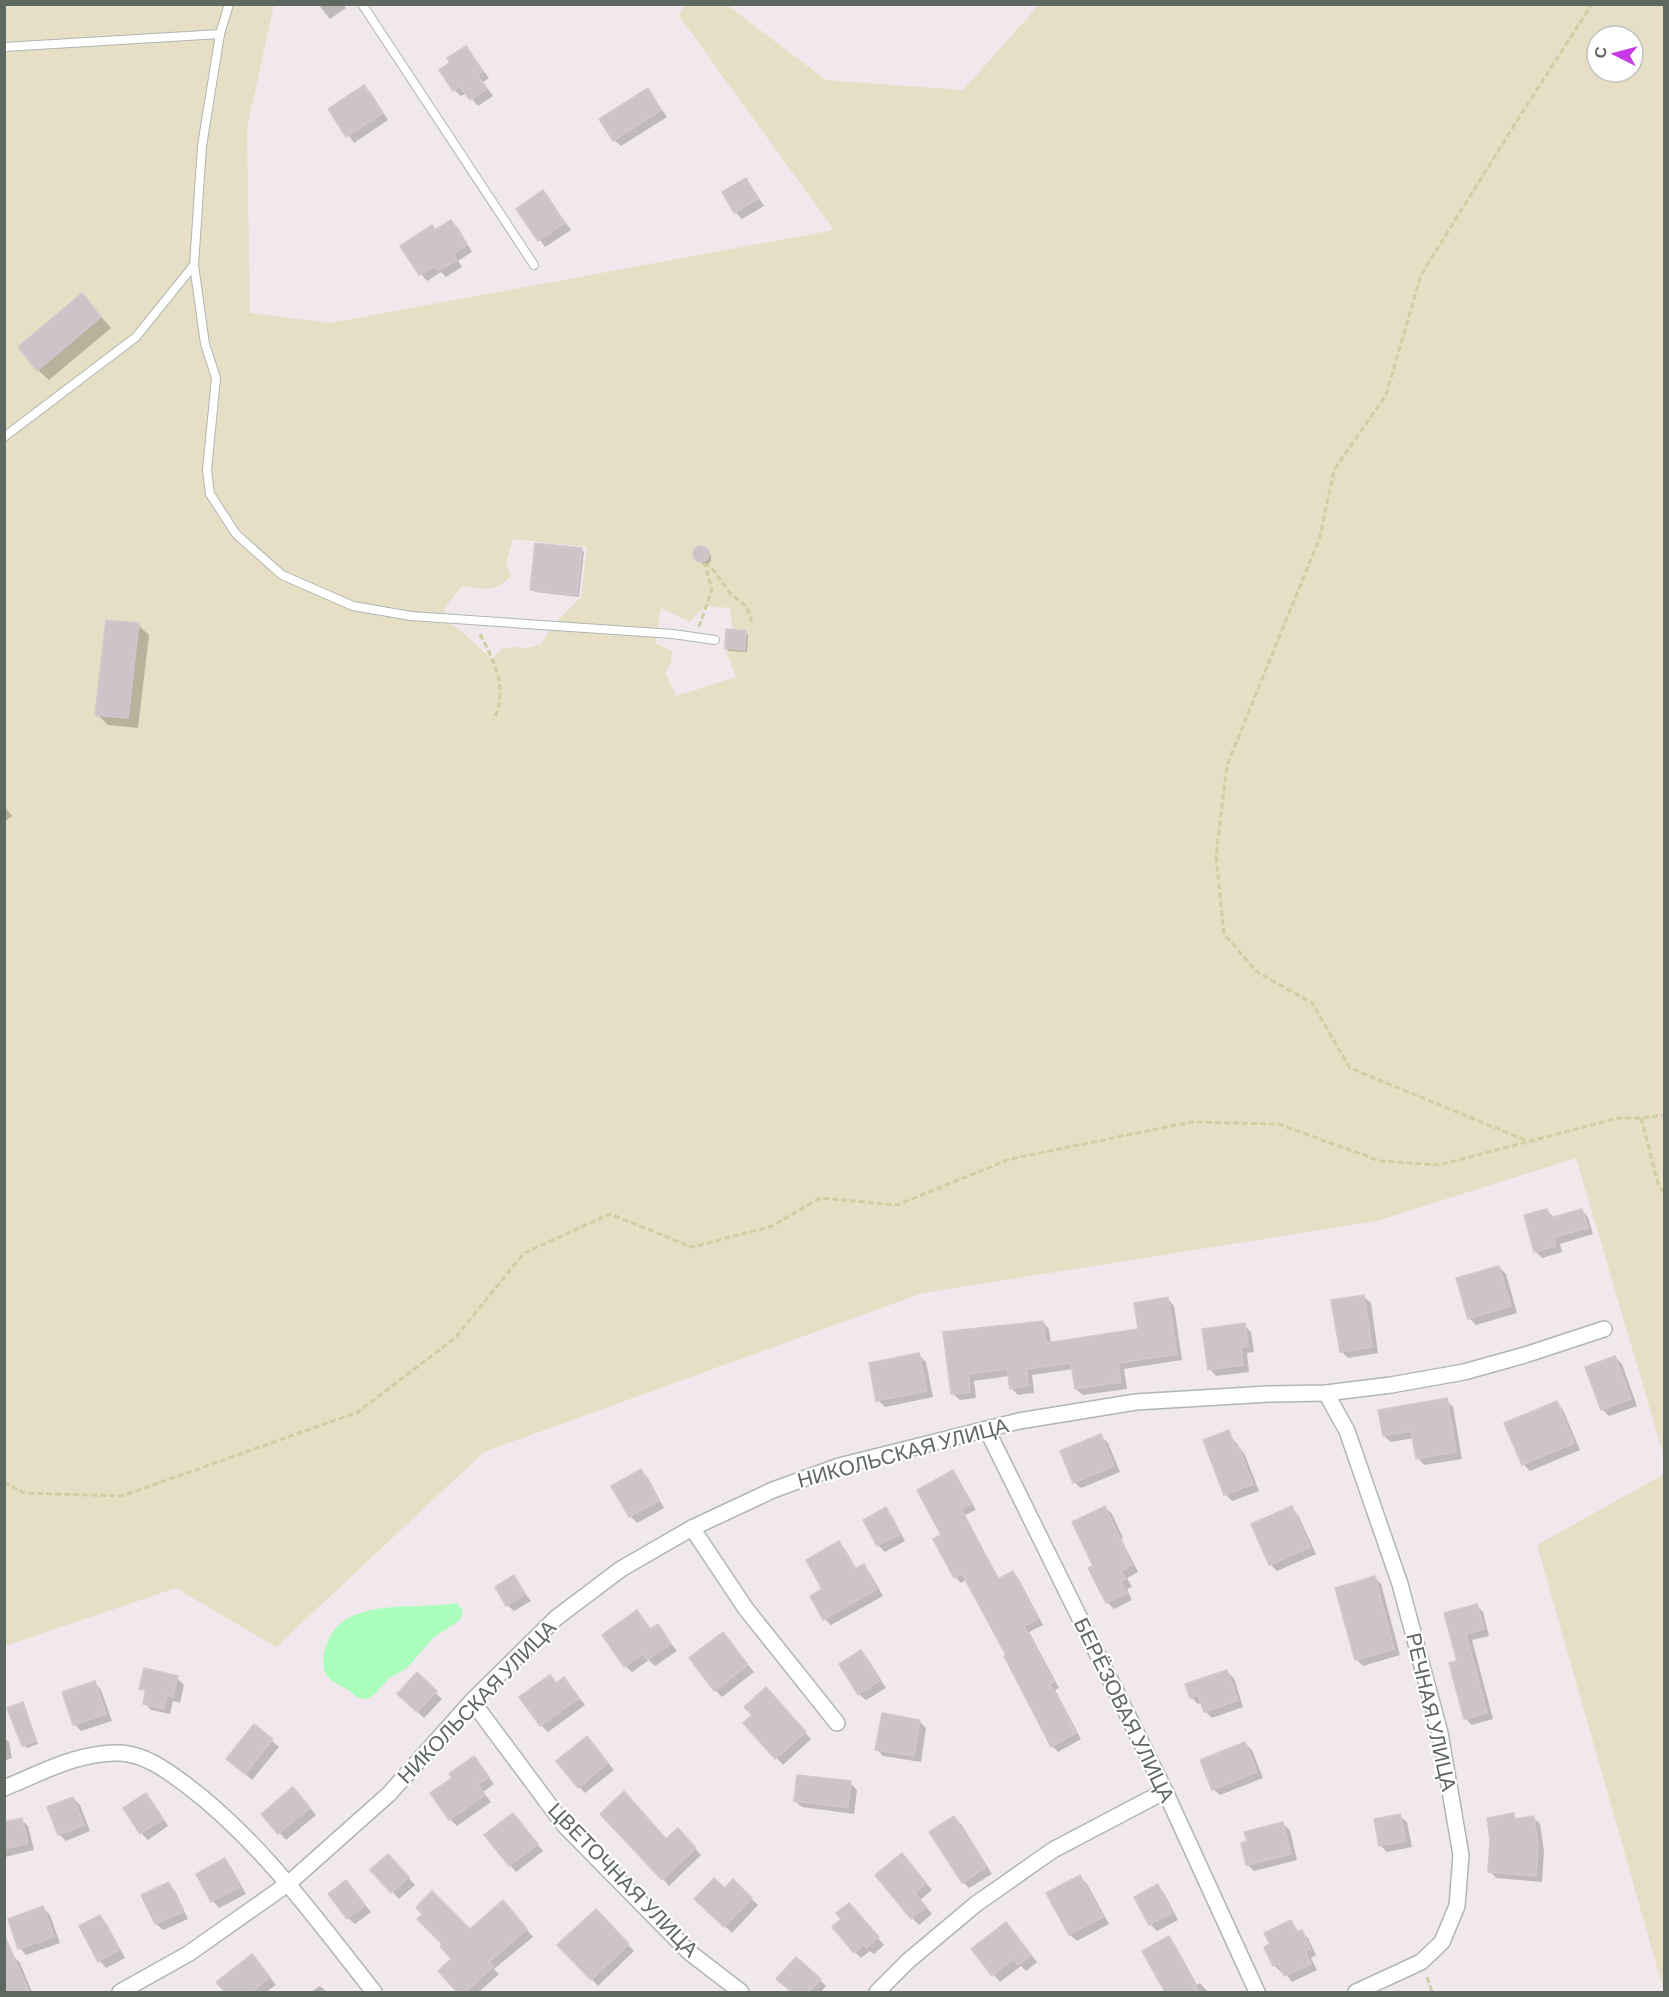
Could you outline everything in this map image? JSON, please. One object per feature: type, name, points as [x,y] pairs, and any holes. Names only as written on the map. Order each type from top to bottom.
[{"type":"street","name":"НИКОЛЬСКАЯ УЛИЦА","points":[[120,1992],[188,1954],[289,1883],[389,1794],[472,1701],[556,1618],[621,1569],[692,1528],[773,1490],[838,1466],[1019,1421],[1136,1402],[1326,1393],[1391,1385],[1464,1372],[1604,1329]]},
{"type":"street","name":"РЕЧНАЯ УЛИЦА","points":[[1326,1393],[1347,1431],[1400,1584],[1440,1732],[1461,1855],[1457,1906],[1442,1942],[1421,1962],[1356,1992]]},
{"type":"street","name":"БЕРЁЗОВАЯ УЛИЦА","points":[[987,1430],[1165,1791],[1257,1992]]},
{"type":"street","points":[[692,1528],[746,1609],[837,1723]]},
{"type":"street","name":"ЦВЕТОЧНАЯ УЛИЦА","points":[[472,1701],[565,1826],[689,1952],[741,1992]]},
{"type":"street","points":[[4,1788],[91,1755],[122,1753],[139,1756],[161,1766],[209,1802],[260,1851],[289,1883],[374,1992]]},
{"type":"street","points":[[877,1992],[908,1961],[976,1904],[1053,1850],[1165,1791]]},
{"type":"lane","points":[[229,4],[220,34],[202,146],[194,265],[206,344],[216,378],[207,470],[210,494],[236,534],[282,575],[353,606],[411,616],[673,634],[715,640]]},
{"type":"lane","points":[[362,4],[534,265]]},
{"type":"lane","points":[[4,47],[220,34]]},
{"type":"lane","points":[[4,437],[136,337],[194,265]]},
{"type":"path","points":[[1527,1141],[1350,1068],[1312,1003],[1257,972],[1224,934],[1216,856],[1227,765],[1320,537],[1334,470],[1386,395],[1421,275],[1592,4]]},
{"type":"path","points":[[697,638],[712,589],[704,564],[711,567],[731,594],[747,607],[752,623]]},
{"type":"path","points":[[471,620],[484,643],[501,684],[499,707],[494,720]]},
{"type":"path","points":[[4,1482],[24,1493],[122,1496],[358,1412],[454,1338],[524,1253],[610,1214],[692,1247],[772,1226],[820,1198],[897,1205],[1010,1159],[1191,1122],[1278,1124],[1380,1161],[1439,1165],[1618,1118],[1665,1115]]},
{"type":"path","points":[[1641,1118],[1658,1183],[1665,1194]]},
{"type":"shaded area","points":[[4,5],[274,5],[247,128],[250,313],[330,323],[834,230],[679,16],[685,5],[727,5],[826,80],[963,90],[1039,5],[1664,5],[1664,1457],[1576,1158],[1377,1221],[923,1293],[484,1452],[276,1647],[176,1588],[5,1646]],"holes":[[[513,539],[587,547],[581,597],[555,623],[541,644],[528,648],[501,649],[492,659],[446,621],[445,607],[462,586],[494,587],[511,576],[506,564]],[[704,606],[730,608],[733,633],[723,644],[736,677],[676,696],[665,672],[671,663],[672,651],[655,643],[661,608],[690,622]]]},
{"type":"shaded area","points":[[1664,1474],[1664,1992],[1537,1545]]},
{"type":"shaded area","points":[[456,1603],[463,1610],[460,1620],[433,1638],[407,1668],[389,1678],[375,1694],[367,1699],[356,1697],[331,1680],[325,1672],[323,1658],[327,1644],[336,1628],[349,1618],[383,1608]]},
{"type":"building","points":[[466,46],[483,71],[477,74],[487,89],[470,100],[460,86],[453,91],[439,70],[450,63],[447,58]]},
{"type":"building","points":[[364,85],[383,113],[346,137],[328,109]]},
{"type":"building","points":[[648,88],[661,110],[613,141],[599,119]]},
{"type":"building","points":[[746,178],[758,199],[734,213],[722,192]]},
{"type":"building","points":[[543,190],[565,223],[538,241],[516,209]]},
{"type":"building","points":[[451,220],[467,245],[453,254],[457,260],[438,271],[434,266],[419,275],[400,246],[432,225],[435,230]]},
{"type":"building","points":[[82,293],[101,317],[37,371],[18,347]]},
{"type":"building","points":[[535,543],[582,548],[577,595],[530,590]]},
{"type":"building","points":[[698,546],[704,546],[709,554],[707,560],[698,562],[693,557],[693,551]]},
{"type":"building","points":[[106,620],[139,623],[128,718],[95,715]]},
{"type":"building","points":[[726,629],[746,631],[745,650],[725,648]]},
{"type":"building","points":[[1547,1209],[1550,1218],[1582,1209],[1588,1228],[1554,1237],[1556,1246],[1534,1252],[1524,1215]]},
{"type":"building","points":[[1499,1266],[1511,1306],[1468,1319],[1456,1278]]},
{"type":"building","points":[[1364,1295],[1372,1347],[1340,1352],[1331,1300]]},
{"type":"building","points":[[1168,1297],[1177,1354],[1118,1363],[1121,1382],[1075,1389],[1071,1363],[1026,1369],[1028,1386],[1010,1389],[1007,1369],[968,1374],[970,1392],[951,1394],[943,1332],[1043,1321],[1046,1343],[1138,1329],[1134,1303]]},
{"type":"building","points":[[1245,1323],[1248,1346],[1241,1347],[1243,1365],[1208,1370],[1202,1329]]},
{"type":"building","points":[[919,1353],[927,1391],[876,1401],[869,1363]]},
{"type":"building","points":[[1615,1356],[1631,1399],[1601,1410],[1585,1367]]},
{"type":"building","points":[[1447,1398],[1456,1452],[1416,1459],[1411,1431],[1383,1436],[1378,1410]]},
{"type":"building","points":[[1557,1401],[1574,1443],[1522,1465],[1504,1423]]},
{"type":"building","points":[[1229,1430],[1253,1484],[1224,1495],[1203,1440]]},
{"type":"building","points":[[1101,1434],[1114,1466],[1073,1483],[1060,1451]]},
{"type":"building","points":[[641,1469],[659,1501],[629,1517],[611,1486]]},
{"type":"building","points":[[953,1470],[971,1504],[961,1509],[998,1579],[1013,1571],[1038,1619],[1024,1626],[1054,1682],[1050,1684],[1076,1733],[1051,1747],[1004,1656],[1006,1655],[962,1574],[954,1578],[933,1539],[941,1535],[917,1490]]},
{"type":"building","points":[[1105,1506],[1132,1565],[1121,1571],[1126,1579],[1121,1582],[1127,1593],[1106,1603],[1088,1568],[1093,1566],[1072,1522]]},
{"type":"building","points":[[1292,1506],[1310,1547],[1269,1565],[1251,1524]]},
{"type":"building","points":[[886,1507],[900,1534],[877,1546],[863,1520]]},
{"type":"building","points":[[839,1541],[855,1569],[864,1564],[877,1589],[823,1620],[810,1596],[822,1589],[806,1560]]},
{"type":"building","points":[[514,1575],[525,1594],[506,1606],[495,1587]]},
{"type":"building","points":[[1375,1576],[1394,1649],[1355,1660],[1335,1588]]},
{"type":"building","points":[[1477,1604],[1484,1629],[1466,1634],[1487,1713],[1464,1719],[1449,1663],[1457,1661],[1444,1613]]},
{"type":"building","points":[[637,1610],[650,1629],[658,1624],[671,1644],[647,1660],[643,1654],[624,1667],[602,1635]]},
{"type":"building","points":[[723,1632],[748,1665],[714,1691],[689,1658]]},
{"type":"building","points":[[861,1650],[880,1680],[858,1695],[839,1664]]},
{"type":"building","points":[[144,1668],[178,1676],[173,1697],[167,1695],[164,1709],[143,1704],[146,1690],[139,1689]]},
{"type":"building","points":[[1227,1670],[1238,1700],[1204,1712],[1198,1695],[1190,1698],[1185,1684]]},
{"type":"building","points":[[417,1672],[437,1691],[417,1712],[397,1694]]},
{"type":"building","points":[[550,1675],[556,1683],[564,1677],[579,1698],[540,1726],[519,1697]]},
{"type":"building","points":[[95,1681],[106,1714],[73,1725],[62,1692]]},
{"type":"building","points":[[766,1687],[806,1732],[775,1759],[743,1723],[752,1715],[744,1707]]},
{"type":"building","points":[[23,1702],[36,1741],[22,1746],[7,1708]]},
{"type":"building","points":[[882,1713],[920,1720],[914,1756],[875,1750]]},
{"type":"building","points":[[254,1724],[273,1739],[245,1774],[226,1759]]},
{"type":"building","points":[[587,1736],[608,1763],[578,1788],[556,1761]]},
{"type":"building","points":[[1245,1742],[1257,1772],[1212,1790],[1200,1760]]},
{"type":"building","points":[[474,1756],[489,1777],[478,1784],[485,1795],[449,1820],[430,1793],[452,1778],[449,1774]]},
{"type":"building","points":[[797,1775],[851,1781],[848,1808],[794,1801]]},
{"type":"building","points":[[293,1787],[310,1808],[278,1834],[261,1814]]},
{"type":"building","points":[[624,1791],[666,1839],[678,1828],[696,1848],[662,1880],[600,1814]]},
{"type":"building","points":[[146,1793],[163,1819],[140,1834],[123,1808]]},
{"type":"building","points":[[73,1797],[84,1825],[58,1835],[47,1807]]},
{"type":"building","points":[[513,1813],[538,1844],[509,1866],[484,1835]]},
{"type":"building","points":[[1514,1813],[1515,1819],[1534,1816],[1538,1844],[1536,1876],[1488,1872],[1490,1840],[1487,1818]]},
{"type":"building","points":[[1400,1814],[1406,1841],[1379,1846],[1374,1819]]},
{"type":"building","points":[[954,1816],[986,1867],[962,1883],[929,1832]]},
{"type":"building","points":[[22,1818],[28,1843],[4,1849],[4,1822]]},
{"type":"building","points":[[1283,1822],[1291,1854],[1246,1865],[1241,1843],[1247,1841],[1244,1832]]},
{"type":"building","points":[[902,1853],[926,1883],[915,1893],[926,1907],[911,1919],[875,1875]]},
{"type":"building","points":[[388,1854],[409,1877],[391,1893],[370,1870]]},
{"type":"building","points":[[225,1858],[240,1887],[211,1902],[196,1874]]},
{"type":"building","points":[[1080,1875],[1103,1917],[1069,1935],[1046,1893]]},
{"type":"building","points":[[714,1878],[725,1888],[733,1879],[752,1898],[724,1927],[694,1899]]},
{"type":"building","points":[[346,1880],[365,1905],[347,1919],[328,1894]]},
{"type":"building","points":[[169,1882],[183,1912],[155,1924],[141,1895]]},
{"type":"building","points":[[1158,1884],[1172,1913],[1149,1925],[1134,1897]]},
{"type":"building","points":[[432,1891],[470,1929],[503,1900],[527,1929],[489,1962],[493,1967],[465,1992],[457,1992],[438,1971],[451,1959],[440,1946],[442,1944],[417,1919],[422,1914],[416,1907]]},
{"type":"building","points":[[849,1903],[879,1937],[866,1948],[863,1945],[854,1953],[832,1927],[841,1919],[836,1913]]},
{"type":"building","points":[[43,1906],[54,1937],[18,1949],[8,1919]]},
{"type":"building","points":[[596,1909],[629,1944],[591,1980],[557,1945]]},
{"type":"building","points":[[100,1915],[119,1950],[98,1962],[79,1926]]},
{"type":"building","points":[[1291,1920],[1297,1932],[1302,1930],[1310,1948],[1305,1951],[1311,1964],[1284,1976],[1278,1963],[1273,1966],[1264,1947],[1270,1944],[1264,1933]]},
{"type":"building","points":[[1006,1922],[1031,1955],[1018,1965],[1014,1959],[992,1976],[971,1949]]},
{"type":"building","points":[[4,1934],[29,1992],[4,1992]]},
{"type":"building","points":[[1169,1936],[1199,1992],[1165,1992],[1142,1951]]},
{"type":"building","points":[[252,1954],[270,1977],[251,1992],[225,1992],[216,1982]]},
{"type":"building","points":[[796,1957],[821,1979],[808,1992],[792,1992],[776,1979]]}]
